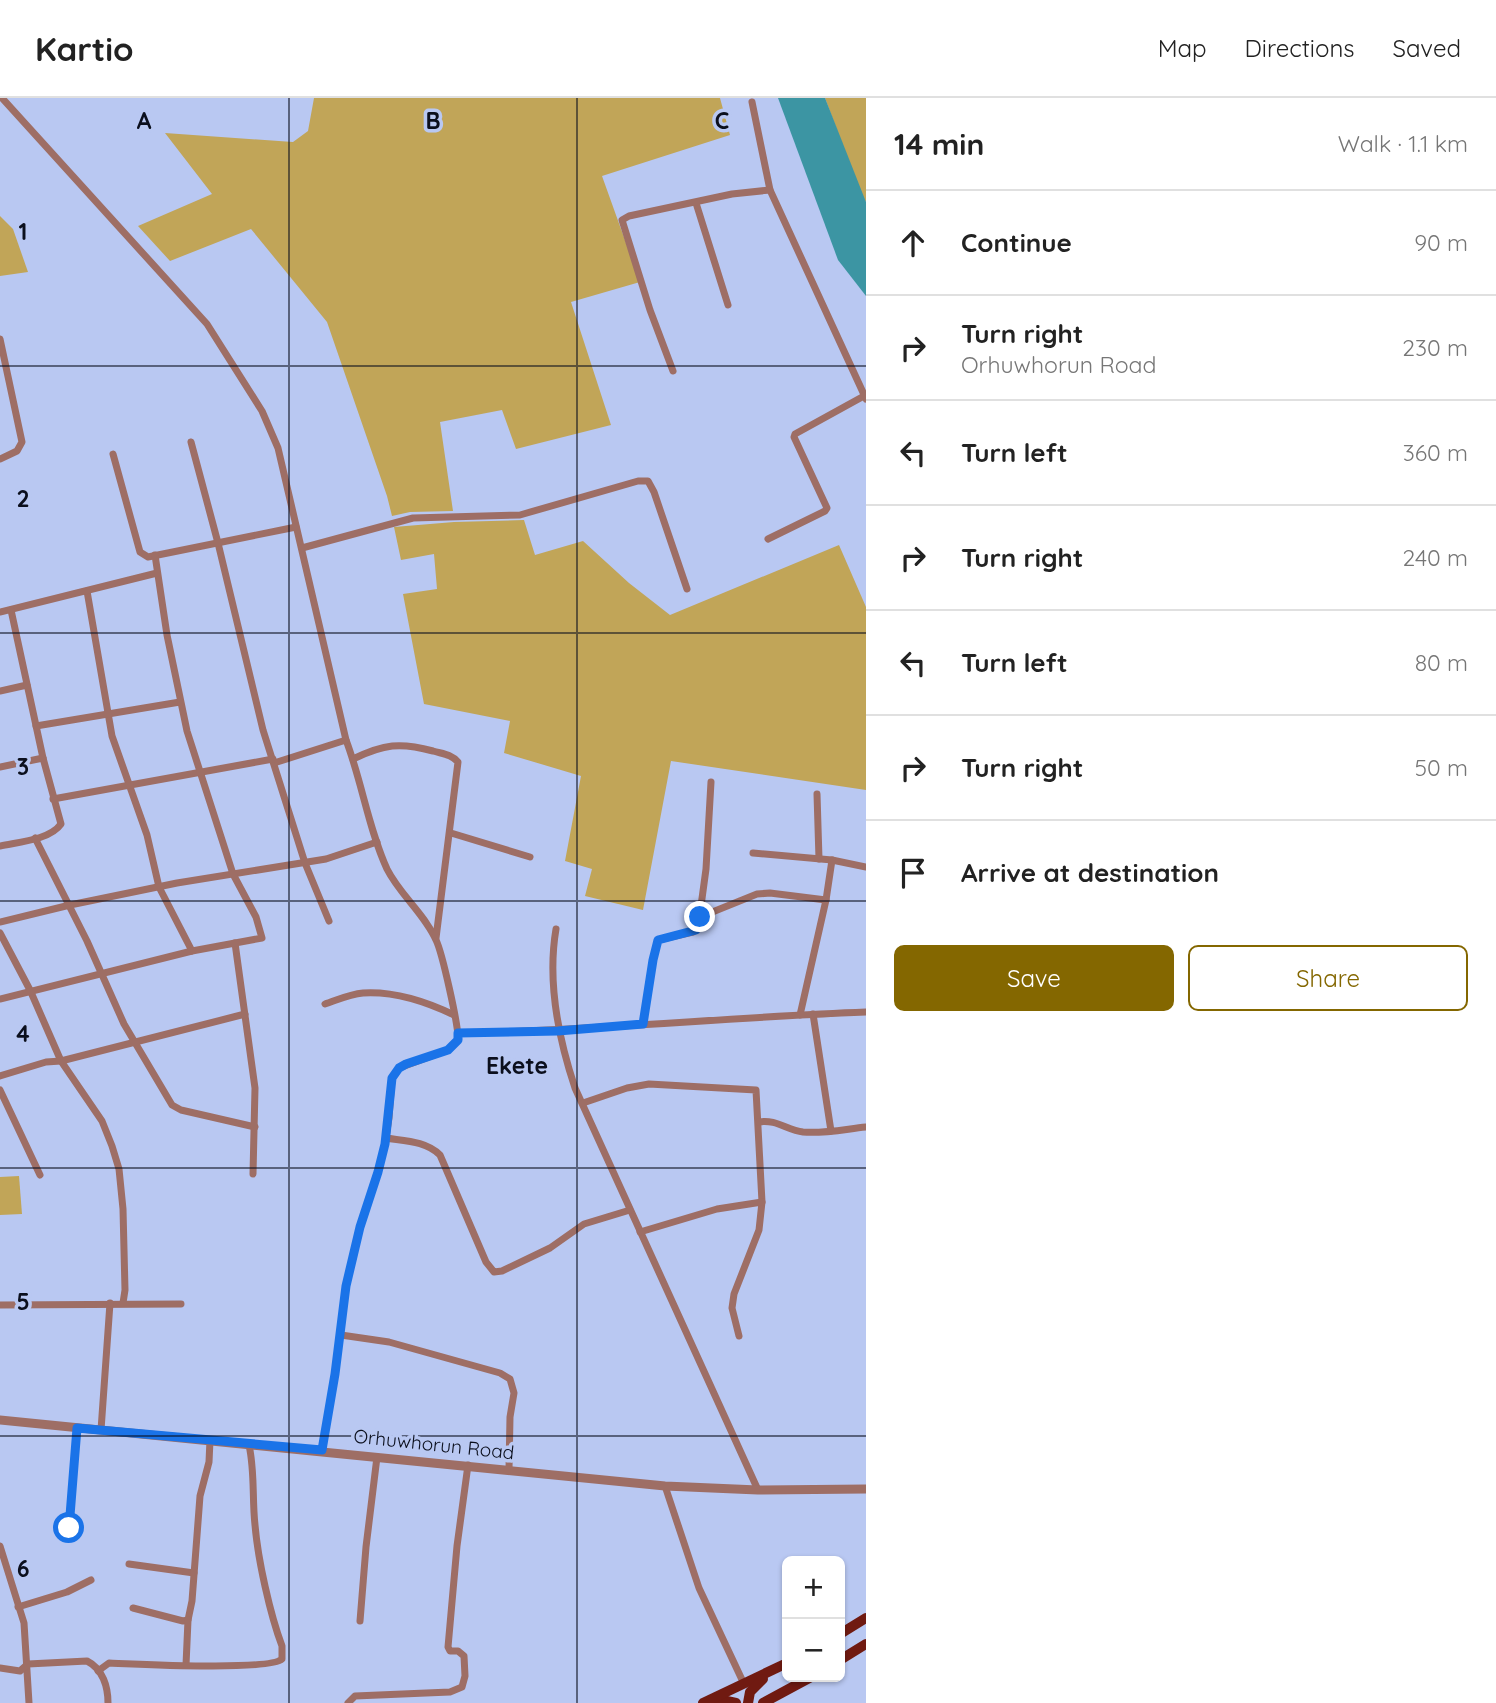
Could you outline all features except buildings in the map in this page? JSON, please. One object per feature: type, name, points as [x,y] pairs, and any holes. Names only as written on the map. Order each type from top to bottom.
[{"type":"main road","points":[[845,1631],[866,1618]]},
{"type":"main road","points":[[845,1657],[866,1644]]},
{"type":"main road","points":[[705,1702],[782,1666]]},
{"type":"main road","points":[[748,1703],[753,1688],[776,1669]]},
{"type":"main road","points":[[764,1703],[802,1682]]},
{"type":"main road","points":[[705,1702],[722,1700],[736,1703]]},
{"type":"street","points":[[2,98],[207,324],[262,411],[278,448],[363,803],[388,871],[436,938]]},
{"type":"street","points":[[752,102],[770,190],[865,397],[795,433],[794,437],[827,508],[768,539]]},
{"type":"street","points":[[673,371],[650,310],[622,220],[629,216],[732,194],[770,190]]},
{"type":"street","points":[[696,203],[728,305]]},
{"type":"street","points":[[0,339],[22,442],[17,451],[0,459]]},
{"type":"street","points":[[191,442],[273,761],[305,863],[329,921]]},
{"type":"street","points":[[113,454],[140,552],[148,557],[296,527]]},
{"type":"street","points":[[302,548],[405,519],[520,515],[638,481],[648,481],[687,589]]},
{"type":"street","points":[[0,999],[192,951],[262,938],[233,874],[187,731],[155,555]]},
{"type":"street","points":[[0,612],[157,573]]},
{"type":"street","points":[[87,590],[107,714],[121,764],[147,835],[159,887],[192,951]]},
{"type":"street","points":[[0,846],[35,838],[60,827],[11,610]]},
{"type":"street","points":[[0,691],[27,685]]},
{"type":"street","points":[[36,726],[180,702]]},
{"type":"street","points":[[53,799],[273,761],[346,740]]},
{"type":"street","points":[[322,1450],[341,1335],[346,1286],[386,1138],[392,1078],[399,1068],[448,1050],[458,1040],[436,938],[458,767],[453,756],[416,746],[388,745],[353,759]]},
{"type":"street","points":[[0,767],[43,758]]},
{"type":"street","points":[[643,1024],[658,940],[696,930],[700,917],[712,782]]},
{"type":"street","points":[[817,794],[820,859]]},
{"type":"street","points":[[451,833],[530,857]]},
{"type":"street","points":[[35,838],[70,905],[124,1024],[175,1107],[255,1127]]},
{"type":"street","points":[[0,922],[159,887],[326,859],[377,842]]},
{"type":"street","points":[[753,853],[832,860],[866,867]]},
{"type":"street","points":[[800,1015],[826,900],[832,860]]},
{"type":"street","points":[[700,917],[757,894],[770,893],[826,900]]},
{"type":"street","points":[[556,929],[553,948],[558,1031],[568,1068],[758,1490]]},
{"type":"street","points":[[0,933],[30,990],[61,1061],[102,1121],[113,1146],[119,1169],[124,1244],[123,1303]]},
{"type":"street","points":[[235,943],[255,1088],[253,1174]]},
{"type":"street","points":[[325,1004],[360,993],[378,993],[416,999],[453,1015]]},
{"type":"street","points":[[458,1033],[558,1031],[866,1012]]},
{"type":"street","points":[[0,1076],[46,1062],[61,1061],[245,1014]]},
{"type":"street","points":[[813,1014],[831,1131]]},
{"type":"street","points":[[583,1103],[627,1088],[649,1084],[753,1088],[758,1094],[762,1202],[759,1230],[734,1294],[732,1308],[739,1336]]},
{"type":"street","points":[[0,1090],[40,1175]]},
{"type":"street","points":[[759,1122],[775,1122],[806,1132],[866,1127]]},
{"type":"street","points":[[386,1138],[432,1147],[440,1155],[486,1262],[494,1272],[502,1271],[550,1248],[584,1224],[631,1210]]},
{"type":"street","points":[[640,1232],[717,1209],[762,1202]]},
{"type":"street","points":[[101,1430],[110,1303]]},
{"type":"street","points":[[0,1305],[181,1304]]},
{"type":"street","points":[[341,1335],[389,1342],[500,1373],[510,1379],[514,1393],[510,1417],[509,1469]]},
{"type":"street","name":"Orhuwhorun Road","points":[[0,1420],[665,1486],[758,1490],[866,1489]]},
{"type":"street","points":[[69,1528],[77,1428]]},
{"type":"street","points":[[186,1665],[200,1496],[209,1462],[210,1440]]},
{"type":"street","points":[[98,1671],[109,1663],[243,1667],[277,1663],[282,1659],[282,1646],[254,1523],[255,1478],[249,1445]]},
{"type":"street","points":[[360,1621],[377,1457]]},
{"type":"street","points":[[348,1703],[355,1696],[450,1692],[462,1687],[464,1656],[458,1651],[450,1651],[448,1647],[468,1465]]},
{"type":"street","points":[[665,1486],[699,1588],[744,1684]]},
{"type":"street","points":[[0,1546],[24,1623],[29,1703]]},
{"type":"street","points":[[129,1564],[194,1573]]},
{"type":"street","points":[[18,1607],[67,1592],[91,1580]]},
{"type":"street","points":[[133,1608],[183,1622],[188,1620]]},
{"type":"street","points":[[0,1668],[20,1671],[28,1664],[88,1661],[93,1663],[106,1682],[108,1703]]},
{"type":"shaded area","points":[[314,98],[720,98],[730,135],[602,176],[640,282],[571,302],[611,425],[516,449],[502,410],[440,422],[453,511],[410,512],[392,516],[327,322],[251,229],[170,261],[138,226],[212,194],[165,133],[293,142],[308,131]]},
{"type":"shaded area","points":[[778,98],[825,98],[866,202],[866,296],[838,260]]},
{"type":"shaded area","points":[[825,98],[866,98],[866,202],[860,192]]},
{"type":"shaded area","points":[[0,216],[13,229],[28,272],[0,276]]},
{"type":"shaded area","points":[[524,520],[535,555],[583,541],[629,583],[670,615],[839,545],[866,607],[866,790],[671,761],[643,910],[585,896],[592,869],[565,861],[581,776],[504,753],[510,721],[424,704],[403,594],[437,589],[434,554],[401,560],[394,527]]},
{"type":"shaded area","points":[[19,1176],[22,1214],[0,1215],[0,1177]]},
{"type":"district","name":"Ekete","points":[[517,1066]]},
{"type":"route","points":[[69,1528],[77,1428],[322,1450],[346,1286],[360,1227],[385,1144],[392,1078],[399,1068],[448,1050],[458,1040],[458,1033],[558,1031],[643,1024],[658,940],[693,932],[700,917]]}]
